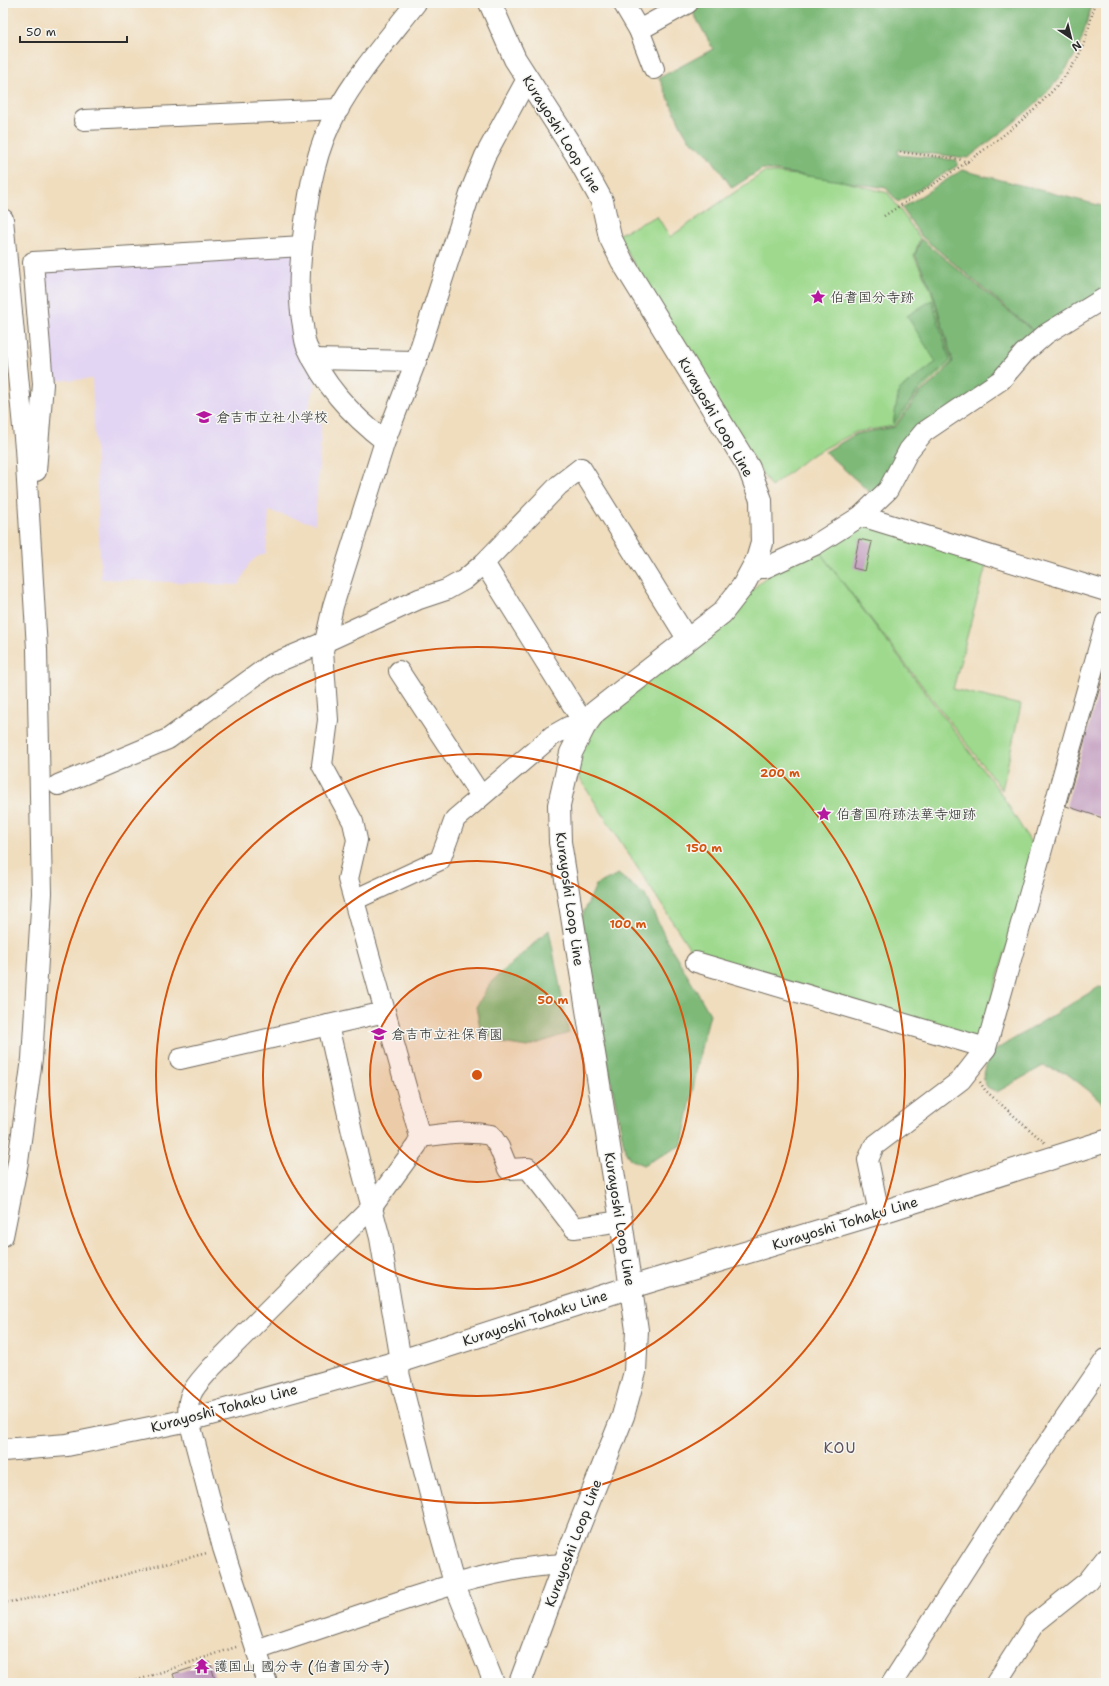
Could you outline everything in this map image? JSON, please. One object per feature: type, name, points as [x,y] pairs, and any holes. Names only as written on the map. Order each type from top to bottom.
[{"type":"main road","name":"Kurayoshi Loop Line","points":[[490,3],[515,59],[576,154],[602,201],[610,237],[622,262],[749,468],[761,500],[763,524],[762,544],[753,568],[743,586],[722,613],[595,712],[584,727],[571,753],[559,805],[560,842],[631,1287],[636,1330],[635,1372],[623,1416],[564,1564],[520,1683]]},
{"type":"main road","name":"Kurayoshi Tohaku Line","points":[[3,1450],[67,1445],[189,1420],[401,1361],[631,1287],[879,1213],[1106,1141]]},
{"type":"street","points":[[385,441],[367,427],[344,404],[324,379],[306,345],[299,304],[302,246],[308,194],[319,152],[339,109],[359,77],[416,3]]},
{"type":"street","points":[[623,3],[640,30],[654,69]]},
{"type":"street","points":[[640,30],[688,3]]},
{"type":"street","points":[[267,1683],[223,1548],[189,1420],[188,1409],[190,1392],[212,1367],[372,1207],[417,1146],[420,1137],[348,879],[357,840],[353,822],[322,766],[328,720],[323,651],[333,606],[385,441],[416,361],[472,188],[485,156],[527,79]]},
{"type":"street","points":[[84,120],[339,109]]},
{"type":"street","points":[[3,219],[25,448],[37,649],[42,893],[32,1059],[18,1162],[3,1236]]},
{"type":"street","points":[[27,497],[36,476],[43,384],[33,262],[302,246]]},
{"type":"street","points":[[753,568],[766,568],[808,548],[862,516],[888,490],[909,450],[924,432],[1001,380],[1024,353],[1046,334],[1106,297]]},
{"type":"street","points":[[314,359],[416,361]]},
{"type":"street","points":[[58,785],[168,739],[270,665],[325,642],[419,599],[446,590],[464,580],[484,563],[559,485],[581,468],[683,632]]},
{"type":"street","points":[[862,516],[1106,591]]},
{"type":"street","points":[[354,900],[440,860],[455,819],[552,736],[568,727],[584,727],[578,714],[484,563]]},
{"type":"street","points":[[879,1213],[868,1160],[874,1146],[961,1080],[986,1048],[1106,622]]},
{"type":"street","points":[[399,671],[481,796]]},
{"type":"street","points":[[696,962],[986,1048]]},
{"type":"street","points":[[180,1059],[385,1012]]},
{"type":"street","points":[[328,1025],[353,1137],[380,1238],[401,1361],[399,1373],[454,1583],[494,1683]]},
{"type":"street","points":[[420,1137],[457,1132],[491,1135],[499,1147],[508,1169],[528,1168],[574,1228],[621,1221]]},
{"type":"street","points":[[892,1683],[1015,1490],[1106,1359]]},
{"type":"street","points":[[996,1683],[1034,1624],[1088,1582],[1106,1558]]},
{"type":"street","points":[[254,1646],[454,1583],[545,1565],[564,1564]]},
{"type":"path","points":[[884,216],[968,162],[1010,132],[1056,88],[1076,60],[1087,33],[1095,3]]},
{"type":"path","points":[[900,152],[958,159],[968,162]]},
{"type":"path","points":[[980,1078],[980,1082],[985,1090],[1044,1141],[1050,1158]]},
{"type":"path","points":[[3,1603],[43,1596],[223,1548]]},
{"type":"path","points":[[129,1683],[254,1646]]},
{"type":"shaded area","name":"倉吉市立社小学校","points":[[295,250],[316,379],[307,416],[322,418],[315,524],[269,511],[266,553],[257,557],[249,564],[239,585],[101,579],[92,379],[49,381],[40,266]]},
{"type":"green space","points":[[692,3],[1092,3],[1080,43],[1075,55],[1065,71],[1026,112],[968,158],[898,150],[898,155],[957,160],[957,166],[898,202],[886,188],[762,169],[732,188],[709,155],[688,138],[659,78],[713,49],[689,5]]},
{"type":"green space","points":[[962,170],[1106,207],[1106,292],[1040,336],[921,236],[902,208]]},
{"type":"green space","points":[[764,172],[831,178],[888,193],[920,238],[914,256],[931,290],[952,362],[920,391],[894,426],[856,432],[810,456],[771,487],[704,381],[617,235],[657,216],[670,237]]},
{"type":"green space","points":[[921,239],[1039,336],[998,378],[932,423],[875,497],[825,452],[856,434],[895,427],[920,393],[939,377],[953,362],[932,290],[915,255]]},
{"type":"green space","points":[[932,300],[950,361],[920,388],[893,424],[899,390],[936,362],[907,316]]},
{"type":"green space","points":[[857,521],[988,558],[953,689],[1021,705],[1002,790],[818,550],[1000,792],[1036,851],[979,1039],[698,961],[574,770],[587,738],[606,716],[729,615],[761,581],[773,572]]},
{"type":"green space","points":[[618,874],[645,895],[666,939],[710,1014],[701,1048],[682,1145],[643,1165],[630,1159],[625,1150],[579,923],[596,885]]},
{"type":"green space","points":[[549,930],[569,1033],[527,1047],[502,1043],[481,1032],[476,1007],[491,982]]},
{"type":"green space","points":[[1099,987],[1106,988],[1106,1107],[1088,1090],[1066,1073],[1043,1066],[997,1092],[987,1087],[983,1078],[989,1054]]},
{"type":"building","points":[[859,539],[872,542],[865,571],[853,568]]},
{"type":"building","points":[[1106,669],[1106,819],[1066,806]]},
{"type":"building","name":"護国山 國分寺 (伯耆国分寺)","points":[[210,1662],[216,1683],[176,1683],[173,1674]]},
{"type":"place","name":"伯耆国分寺跡","points":[[818,297]]},
{"type":"place","name":"倉吉市立社小学校","points":[[204,417]]},
{"type":"place","name":"伯耆国府跡法華寺畑跡","points":[[824,814]]},
{"type":"place","name":"倉吉市立社保育園","points":[[379,1034]]},
{"type":"place","name":"護国山 國分寺 (伯耆国分寺)","points":[[202,1666]]},
{"type":"district","name":"KOU","points":[[840,1448]]}]
